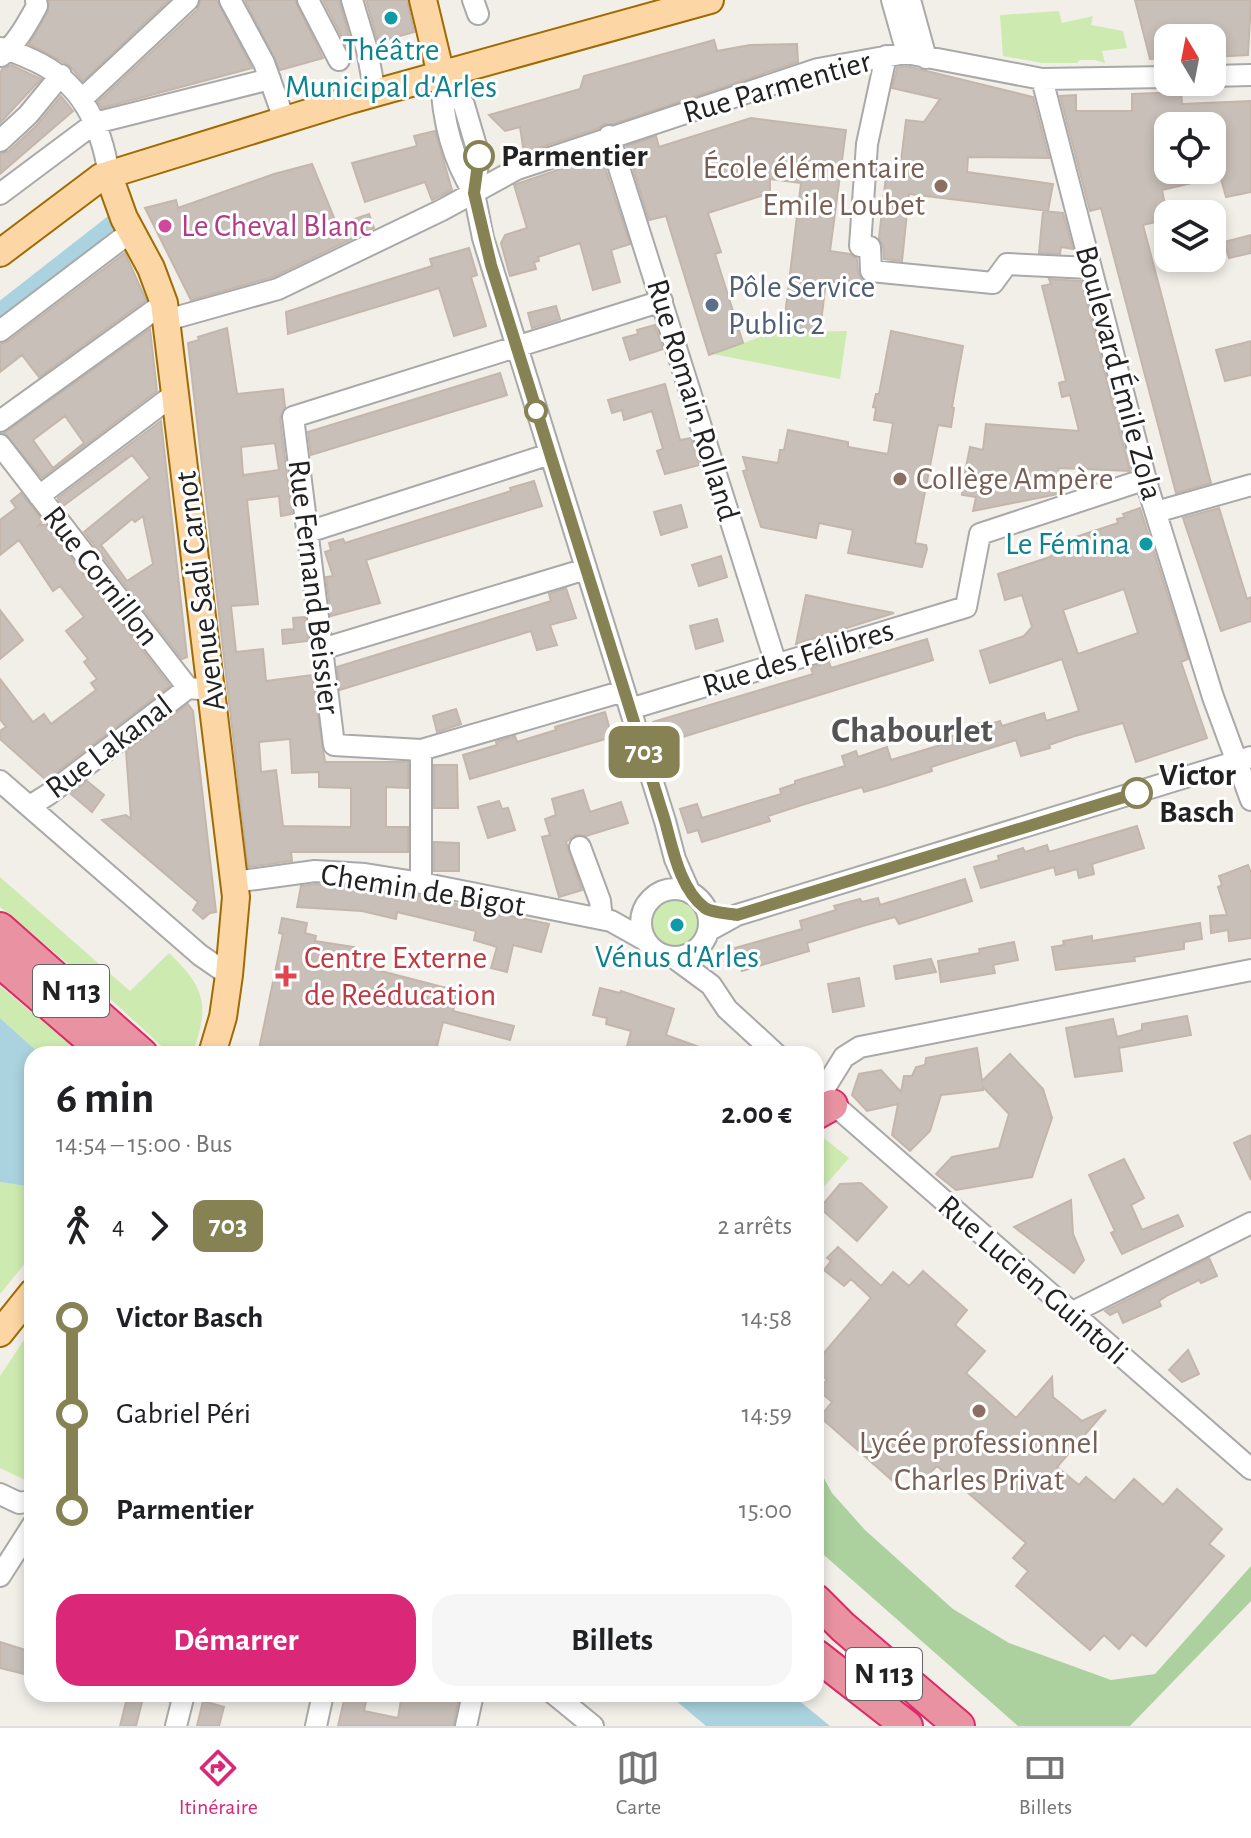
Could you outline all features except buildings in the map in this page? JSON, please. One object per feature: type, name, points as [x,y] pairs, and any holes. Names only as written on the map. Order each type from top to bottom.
[{"type":"highway","name":"N 113","points":[[0,928],[133,1046]]},
{"type":"highway","name":"N 113","points":[[0,962],[98,1046]]},
{"type":"highway","points":[[824,1607],[959,1726]]},
{"type":"highway","name":"N 113","points":[[824,1628],[952,1726]]},
{"type":"highway","name":"N 113","points":[[824,1661],[907,1726]]},
{"type":"main road","points":[[423,0],[441,75]]},
{"type":"main road","points":[[0,253],[101,177],[284,119],[710,0]]},
{"type":"main road","name":"Avenue Sadi Carnot","points":[[109,176],[132,234],[151,268],[165,312],[176,393],[200,689],[236,897],[223,1017],[214,1046]]},
{"type":"main road","points":[[0,1333],[24,1303]]},
{"type":"street","points":[[36,0],[37,6],[3,52],[61,75],[82,99],[105,145],[109,176]]},
{"type":"street","points":[[82,99],[188,0]]},
{"type":"street","points":[[230,0],[264,63],[284,119]]},
{"type":"street","points":[[308,0],[339,60]]},
{"type":"street","points":[[352,0],[367,50],[375,93]]},
{"type":"street","points":[[892,0],[917,55]]},
{"type":"street","points":[[913,5],[917,55]]},
{"type":"street","name":"Rue Parmentier","points":[[165,312],[278,289],[517,169],[818,69],[886,56],[917,55],[1042,79],[1154,77]]},
{"type":"street","points":[[886,56],[867,144],[860,246],[870,247],[871,271],[993,283],[1007,264],[1090,268]]},
{"type":"street","points":[[0,141],[28,115],[61,75]]},
{"type":"street","points":[[441,75],[464,105],[479,156],[474,193],[483,238],[675,859],[690,893],[706,908],[737,915]]},
{"type":"street","points":[[1226,76],[1251,75]]},
{"type":"street","points":[[0,194],[95,123],[270,79]]},
{"type":"street","name":"Boulevard Émile Zola","points":[[1042,79],[1146,479],[1213,697],[1244,760],[1251,800]]},
{"type":"street","name":"Rue Romain Rolland","points":[[609,136],[776,664]]},
{"type":"street","points":[[0,331],[132,234]]},
{"type":"street","points":[[516,347],[662,301]]},
{"type":"street","points":[[0,421],[165,312]]},
{"type":"street","name":"Rue Fernand Beissier","points":[[516,347],[293,417],[334,745],[421,750],[627,700]]},
{"type":"street","points":[[39,496],[176,393]]},
{"type":"street","name":"Rue Cornillon","points":[[0,445],[200,689]]},
{"type":"street","points":[[308,532],[550,454]]},
{"type":"street","name":"Rue des Félibres","points":[[627,700],[664,698],[966,607],[980,534],[1146,479]]},
{"type":"street","points":[[1156,512],[1251,485]]},
{"type":"street","points":[[322,649],[586,569]]},
{"type":"street","name":"Rue Lakanal","points":[[30,806],[200,689]]},
{"type":"street","points":[[421,750],[421,883]]},
{"type":"street","points":[[673,957],[685,956],[737,915],[1244,760]]},
{"type":"street","points":[[0,781],[190,947],[229,975]]},
{"type":"street","points":[[580,847],[606,920],[644,909]]},
{"type":"street","points":[[669,890],[675,859]]},
{"type":"street","name":"Chemin de Bigot","points":[[234,882],[315,871],[365,874],[606,920],[645,940]]},
{"type":"street","points":[[690,893],[669,890],[659,893],[644,909],[641,919],[645,940],[652,948],[673,957],[711,985],[727,1009],[767,1046]]},
{"type":"street","points":[[706,908],[711,985]]},
{"type":"street","points":[[824,1094],[844,1057],[860,1047],[1251,970]]},
{"type":"street","name":"Rue Lucien Guintoli","points":[[824,1103],[1251,1469]]},
{"type":"street","points":[[1071,1313],[1251,1223]]},
{"type":"street","points":[[0,1494],[24,1502]]},
{"type":"street","points":[[0,1576],[24,1538]]},
{"type":"street","points":[[176,1726],[182,1702]]},
{"type":"street","points":[[316,1726],[321,1702]]},
{"type":"street","points":[[466,1726],[471,1702]]},
{"type":"street","points":[[564,1702],[593,1726]]},
{"type":"green space","points":[[1059,11],[1062,23],[1093,16],[1091,25],[1123,31],[1127,48],[1102,51],[1105,63],[1080,60],[1077,63],[1042,63],[1003,56],[1000,15]]},
{"type":"green space","points":[[847,331],[840,379],[713,354],[774,332]]},
{"type":"green space","points":[[0,877],[130,991],[169,953],[191,977],[201,999],[201,1023],[195,1046],[161,1046],[0,907]]},
{"type":"green space","points":[[675,896],[694,904],[702,923],[694,942],[675,950],[656,942],[648,923],[656,904]]},
{"type":"green space","points":[[0,986],[72,1046],[31,1046],[0,1018]]},
{"type":"green space","points":[[824,1138],[849,1158],[824,1187]]},
{"type":"green space","points":[[0,1182],[24,1186],[24,1265],[0,1294]]},
{"type":"green space","points":[[24,1340],[24,1480],[0,1468],[0,1376]]},
{"type":"green space","points":[[824,1478],[832,1493],[865,1530],[953,1609],[1009,1643],[1111,1680],[1155,1674],[1251,1566],[1251,1601],[1130,1726],[1018,1726],[824,1555]]},
{"type":"water","points":[[0,1018],[31,1046],[24,1046],[24,1186],[0,1182]]},
{"type":"water","points":[[678,1702],[801,1702],[830,1726],[706,1726]]},
{"type":"waterway","points":[[0,312],[115,222]]},
{"type":"bus line","name":"703","points":[[479,156],[474,193],[483,238],[675,859],[690,893],[706,908],[737,915],[1137,793]]},
{"type":"place","name":"Théâtre Municipal d'Arles","points":[[391,18]]},
{"type":"place","name":"Parmentier","points":[[479,156]]},
{"type":"place","name":"École élémentaire Emile Loubet","points":[[941,186]]},
{"type":"place","name":"Le Cheval Blanc","points":[[165,226]]},
{"type":"place","name":"Pôle Service Public 2","points":[[712,305]]},
{"type":"place","name":"Collège Ampère","points":[[900,479]]},
{"type":"place","name":"Le Fémina","points":[[1146,544]]},
{"type":"place","name":"Victor Basch","points":[[1137,793]]},
{"type":"place","name":"Vénus d'Arles","points":[[677,925]]},
{"type":"place","name":"Centre Externe de Reéducation","points":[[286,976]]},
{"type":"place","name":"Lycée professionnel Charles Privat","points":[[979,1411]]},
{"type":"district","name":"Chabourlet","points":[[912,731]]}]
